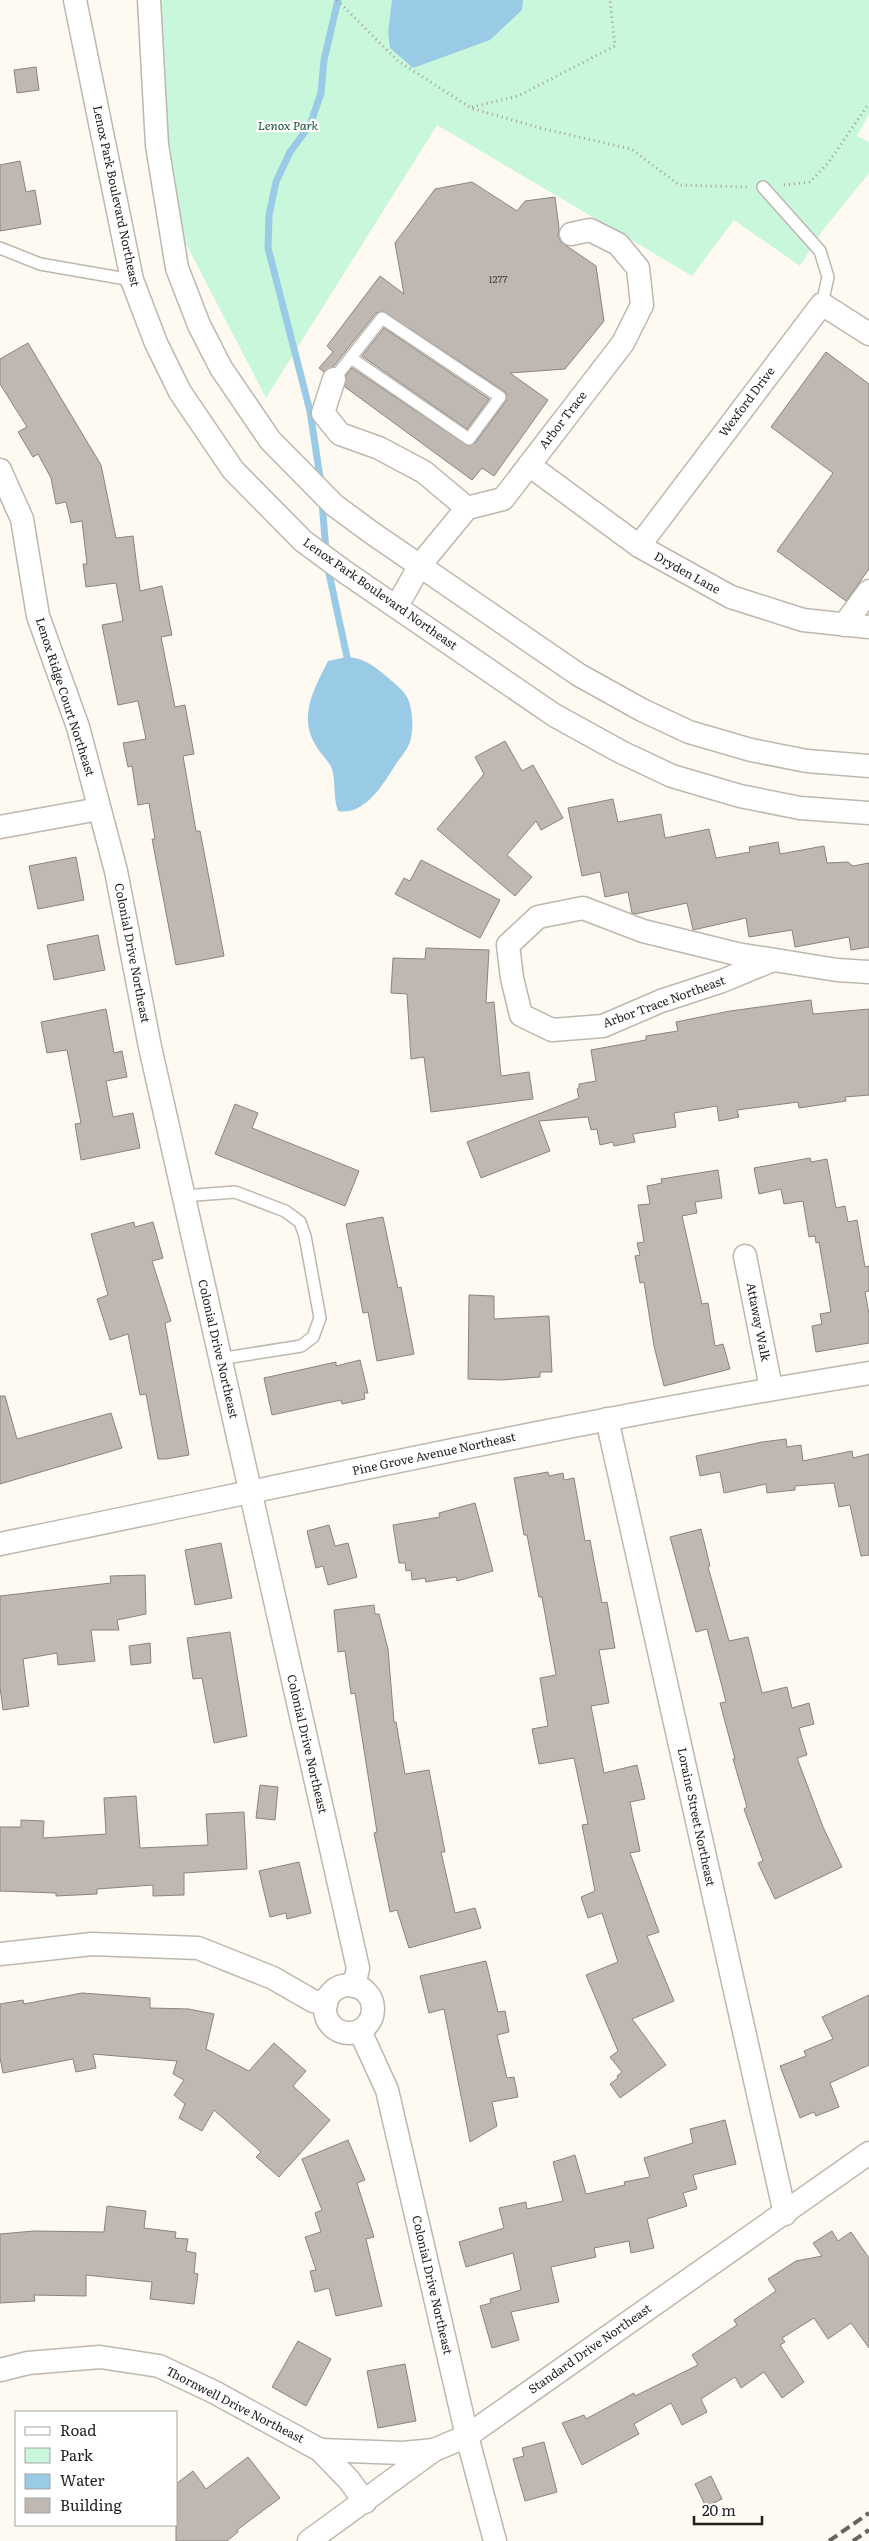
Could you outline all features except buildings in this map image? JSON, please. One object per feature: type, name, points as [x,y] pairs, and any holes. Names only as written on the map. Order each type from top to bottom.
[{"type":"street","name":"Lenox Park Boulevard Northeast","points":[[75,0],[132,280],[156,343],[180,392],[233,470],[303,541],[554,715],[621,752],[672,776],[740,796],[791,806],[869,813]]},
{"type":"street","points":[[149,0],[159,154],[177,268],[199,325],[221,368],[270,440],[334,505],[579,675],[642,710],[689,732],[751,750],[807,761],[869,766]]},
{"type":"street","name":"Arbor Trace","points":[[467,508],[503,499],[623,342],[642,305],[638,268],[618,244],[590,230],[571,234]]},
{"type":"street","points":[[822,304],[869,334]]},
{"type":"street","name":"Wexford Drive","points":[[639,546],[822,304]]},
{"type":"street","points":[[334,379],[323,413],[340,434],[380,448],[424,472],[467,508],[420,565],[397,606]]},
{"type":"street","name":"Dryden Lane","points":[[528,465],[639,546],[731,597],[803,620],[869,627]]},
{"type":"street","name":"Lenox Ridge Court Northeast","points":[[0,470],[22,519],[38,616],[78,727],[94,782],[98,809]]},
{"type":"street","points":[[844,624],[869,591]]},
{"type":"street","points":[[0,827],[98,809]]},
{"type":"street","name":"Colonial Drive Northeast","points":[[98,809],[116,871],[150,1047],[358,1968],[354,1986]]},
{"type":"street","name":"Arbor Trace Northeast","points":[[773,960],[722,982],[661,1001],[603,1026],[552,1030],[521,1015],[512,978],[508,945],[538,917],[583,908],[643,931],[737,954],[838,970],[869,972]]},
{"type":"street","name":"Attaway Walk","points":[[745,1256],[771,1388]]},
{"type":"street","name":"Pine Grove Avenue Northeast","points":[[0,1544],[462,1447],[771,1388],[869,1373]]},
{"type":"street","name":"Loraine Street Northeast","points":[[607,1419],[785,2214]]},
{"type":"street","points":[[0,1954],[92,1944],[198,1948],[272,1978],[314,2001],[326,2004]]},
{"type":"street","points":[[354,1986],[368,1994],[373,2010],[371,2018],[360,2031],[347,2033],[333,2027],[326,2014],[326,2004],[331,1994],[338,1988],[354,1986]]},
{"type":"street","name":"Colonial Drive Northeast","points":[[360,2031],[386,2090],[467,2436],[495,2541]]},
{"type":"street","name":"Standard Drive Northeast","points":[[309,2541],[434,2450],[467,2436],[785,2214],[869,2153]]},
{"type":"street","name":"Thornwell Drive Northeast","points":[[0,2370],[28,2363],[100,2357],[159,2366],[214,2392],[320,2450],[349,2480],[364,2502]]},
{"type":"street","name":"Thornwell Drive Northeast","points":[[320,2450],[395,2452],[434,2450]]},
{"type":"lane","points":[[763,187],[820,251],[828,277],[822,304]]},
{"type":"lane","points":[[0,248],[40,264],[132,280]]},
{"type":"lane","points":[[334,379],[382,318],[500,397],[469,439],[351,358]]},
{"type":"lane","points":[[183,1196],[235,1192],[285,1211],[300,1222],[305,1236],[320,1318],[313,1337],[301,1346],[219,1359]]},
{"type":"path","points":[[337,0],[398,61],[471,108],[540,128],[631,149],[679,185],[763,187],[810,182],[829,162],[869,104]]},
{"type":"path","points":[[471,108],[518,96],[615,46],[610,0]]},
{"type":"green space","name":"Lenox Park","points":[[147,0],[869,0],[869,114],[857,136],[869,142],[869,173],[823,230],[800,266],[734,220],[692,276],[437,125],[266,398],[184,240],[162,141]]},
{"type":"water","points":[[392,0],[523,0],[522,10],[490,40],[413,68],[390,48],[388,32]]},
{"type":"water","points":[[353,657],[373,666],[401,690],[409,703],[412,728],[407,748],[373,796],[357,808],[348,811],[338,811],[332,769],[310,733],[308,712],[314,691],[328,661]]},
{"type":"waterway","points":[[321,484],[310,411],[268,248],[269,215],[276,182],[290,152],[310,125],[321,93],[324,60],[338,0]]},
{"type":"waterway","points":[[322,502],[326,551]]},
{"type":"waterway","points":[[327,564],[347,657]]},
{"type":"railway","points":[[829,2541],[869,2513]]},
{"type":"railway","points":[[853,2541],[869,2530]]}]
